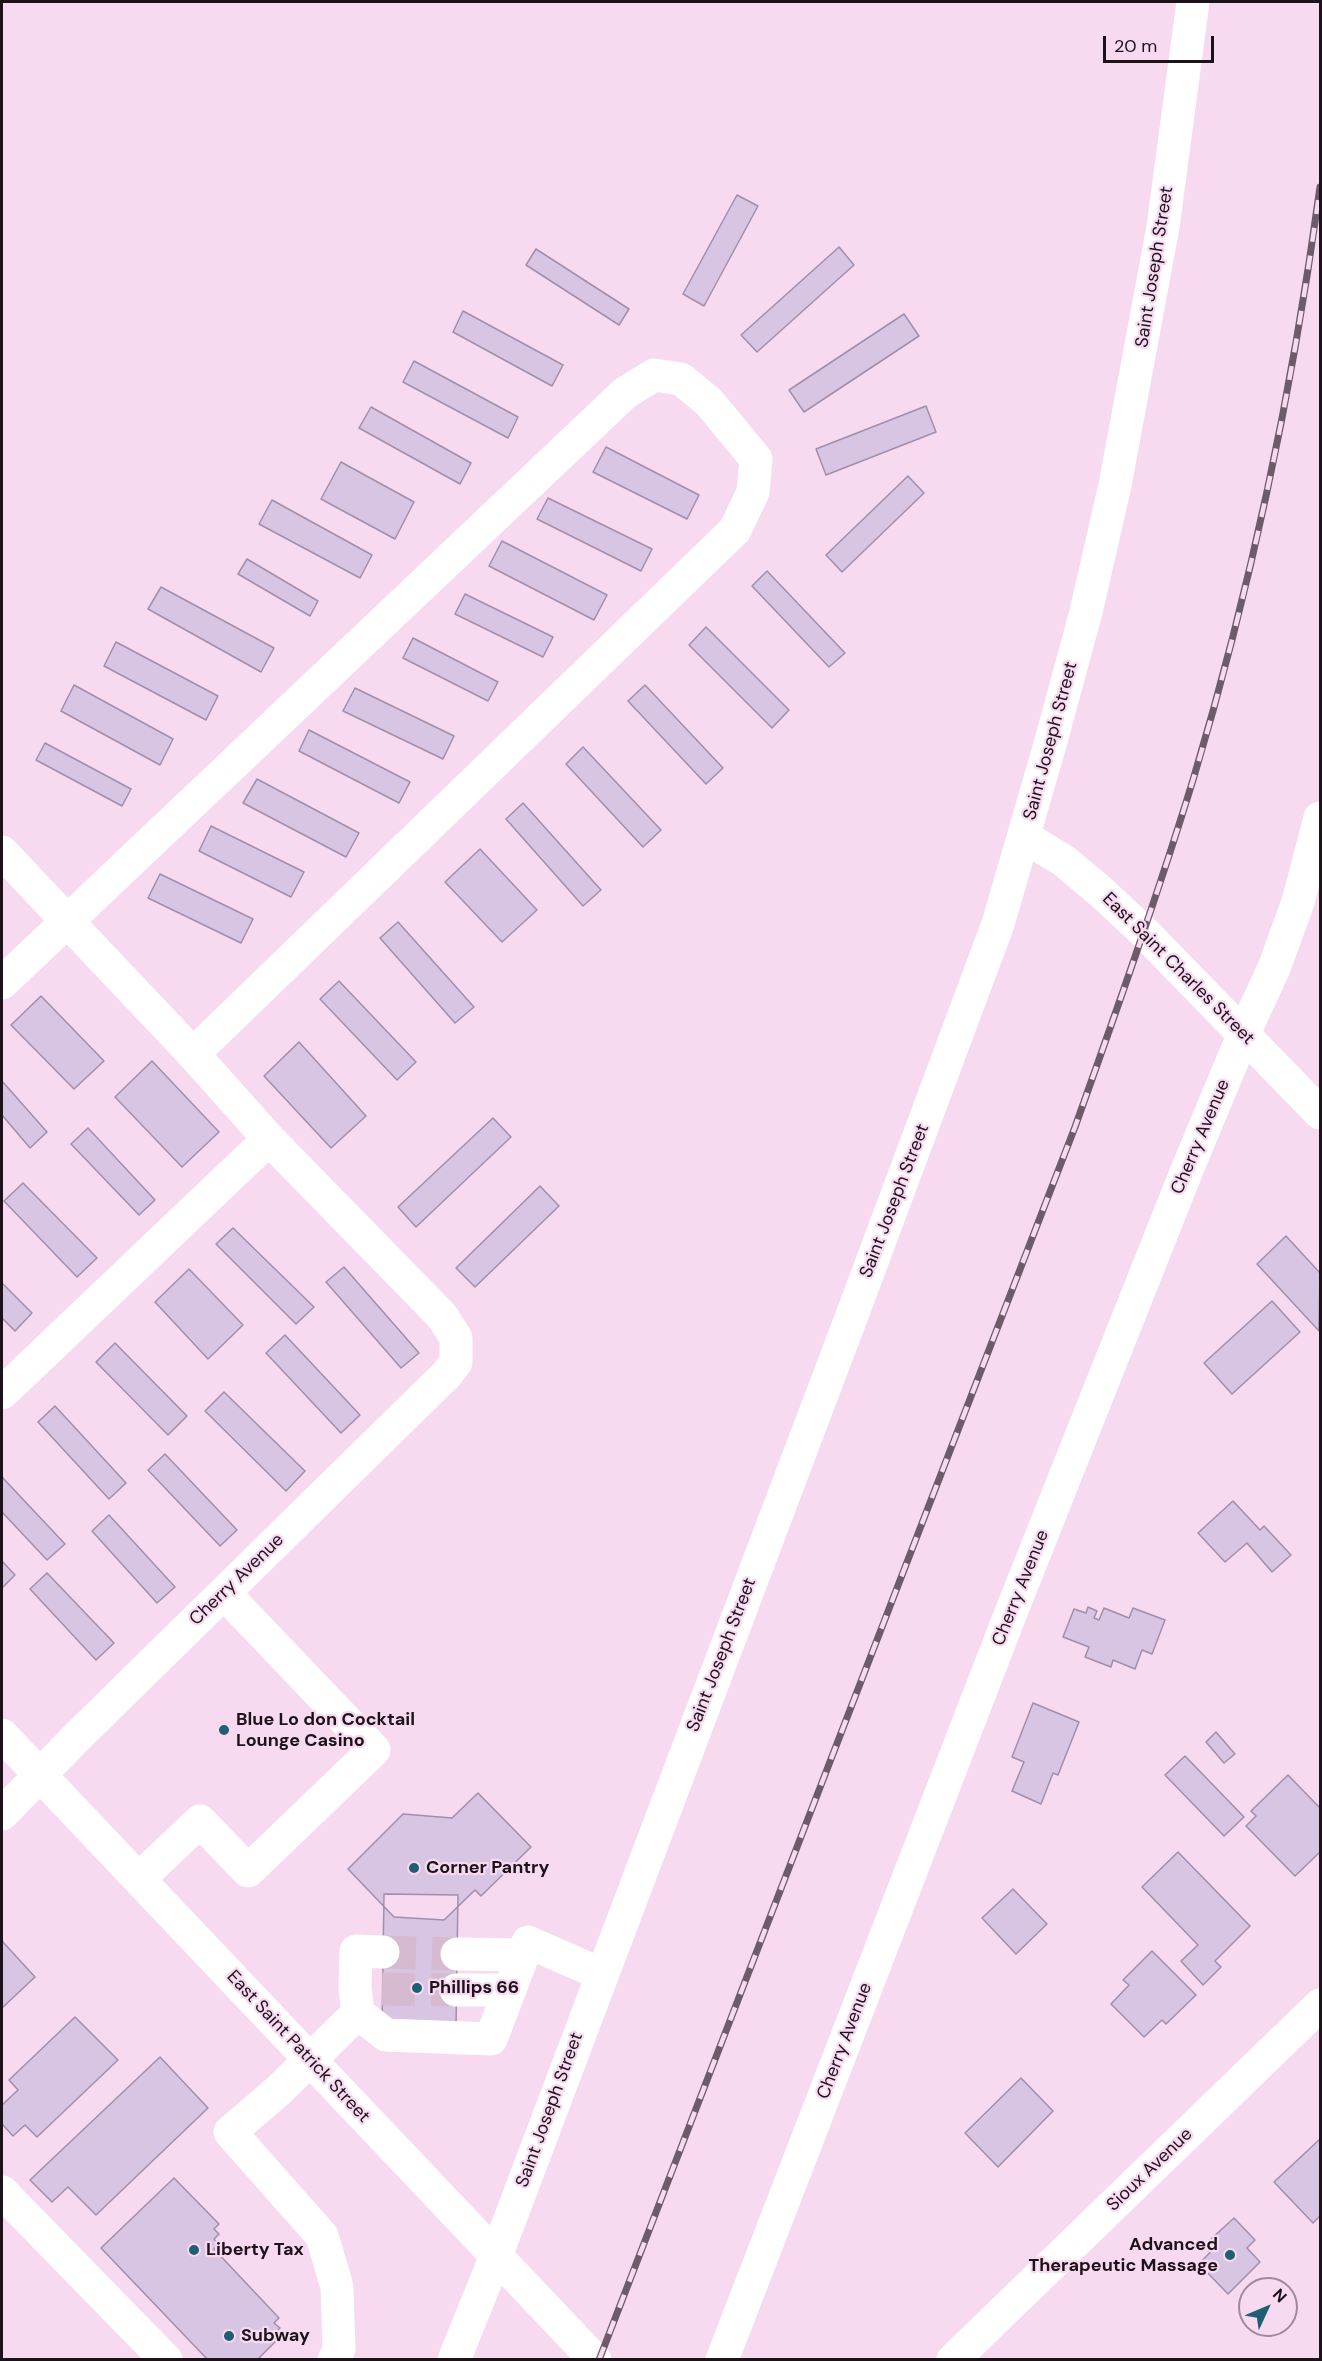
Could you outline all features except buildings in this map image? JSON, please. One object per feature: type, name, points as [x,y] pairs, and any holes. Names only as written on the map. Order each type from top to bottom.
[{"type":"street","name":"Saint Joseph Street","points":[[454,2360],[496,2256],[998,924],[1025,837],[1086,612],[1115,485],[1163,227],[1193,2]]},
{"type":"street","points":[[2,983],[625,393],[654,375],[681,379],[709,402],[756,459],[753,492],[735,530],[194,1054]]},
{"type":"street","name":"Cherry Avenue","points":[[722,2360],[1010,1615],[1189,1165],[1274,968],[1298,902],[1320,818]]},
{"type":"street","name":"East Saint Charles Street","points":[[1025,837],[1064,861],[1144,932],[1320,1113]]},
{"type":"street","points":[[2,852],[194,1054],[269,1139],[2,1394]]},
{"type":"street","name":"Cherry Avenue","points":[[2,1814],[76,1738],[447,1374],[456,1362],[456,1338],[442,1316],[269,1139]]},
{"type":"street","points":[[139,1879],[200,1821],[248,1871],[374,1750],[224,1593]]},
{"type":"street","name":"East Saint Patrick Street","points":[[2,1735],[595,2360]]},
{"type":"street","points":[[383,1952],[356,1951],[365,1997],[386,2035],[491,2039],[528,1942],[601,1974]]},
{"type":"street","points":[[457,1954],[523,1955]]},
{"type":"street","points":[[456,1990],[510,1990]]},
{"type":"street","points":[[334,2360],[339,2349],[337,2287],[322,2236],[230,2132],[278,2091],[309,2060],[365,1997]]},
{"type":"street","name":"Sioux Avenue","points":[[953,2360],[1320,2006]]},
{"type":"street","points":[[2,2192],[166,2360]]},
{"type":"tunnel","points":[[383,1952],[457,1954]]},
{"type":"tunnel","points":[[382,1989],[456,1990]]},
{"type":"railway","points":[[599,2360],[1075,1127],[1165,867],[1214,707],[1252,560],[1297,337],[1320,187]]},
{"type":"place","name":"Blue Lo don Cocktail Lounge Casino","points":[[224,1730]]},
{"type":"place","name":"Corner Pantry","points":[[414,1868]]},
{"type":"place","name":"Phillips 66","points":[[417,1988]]},
{"type":"place","name":"Liberty Tax","points":[[194,2250]]},
{"type":"place","name":"Advanced Therapeutic Massage","points":[[1230,2255]]},
{"type":"place","name":"Subway","points":[[229,2336]]}]
